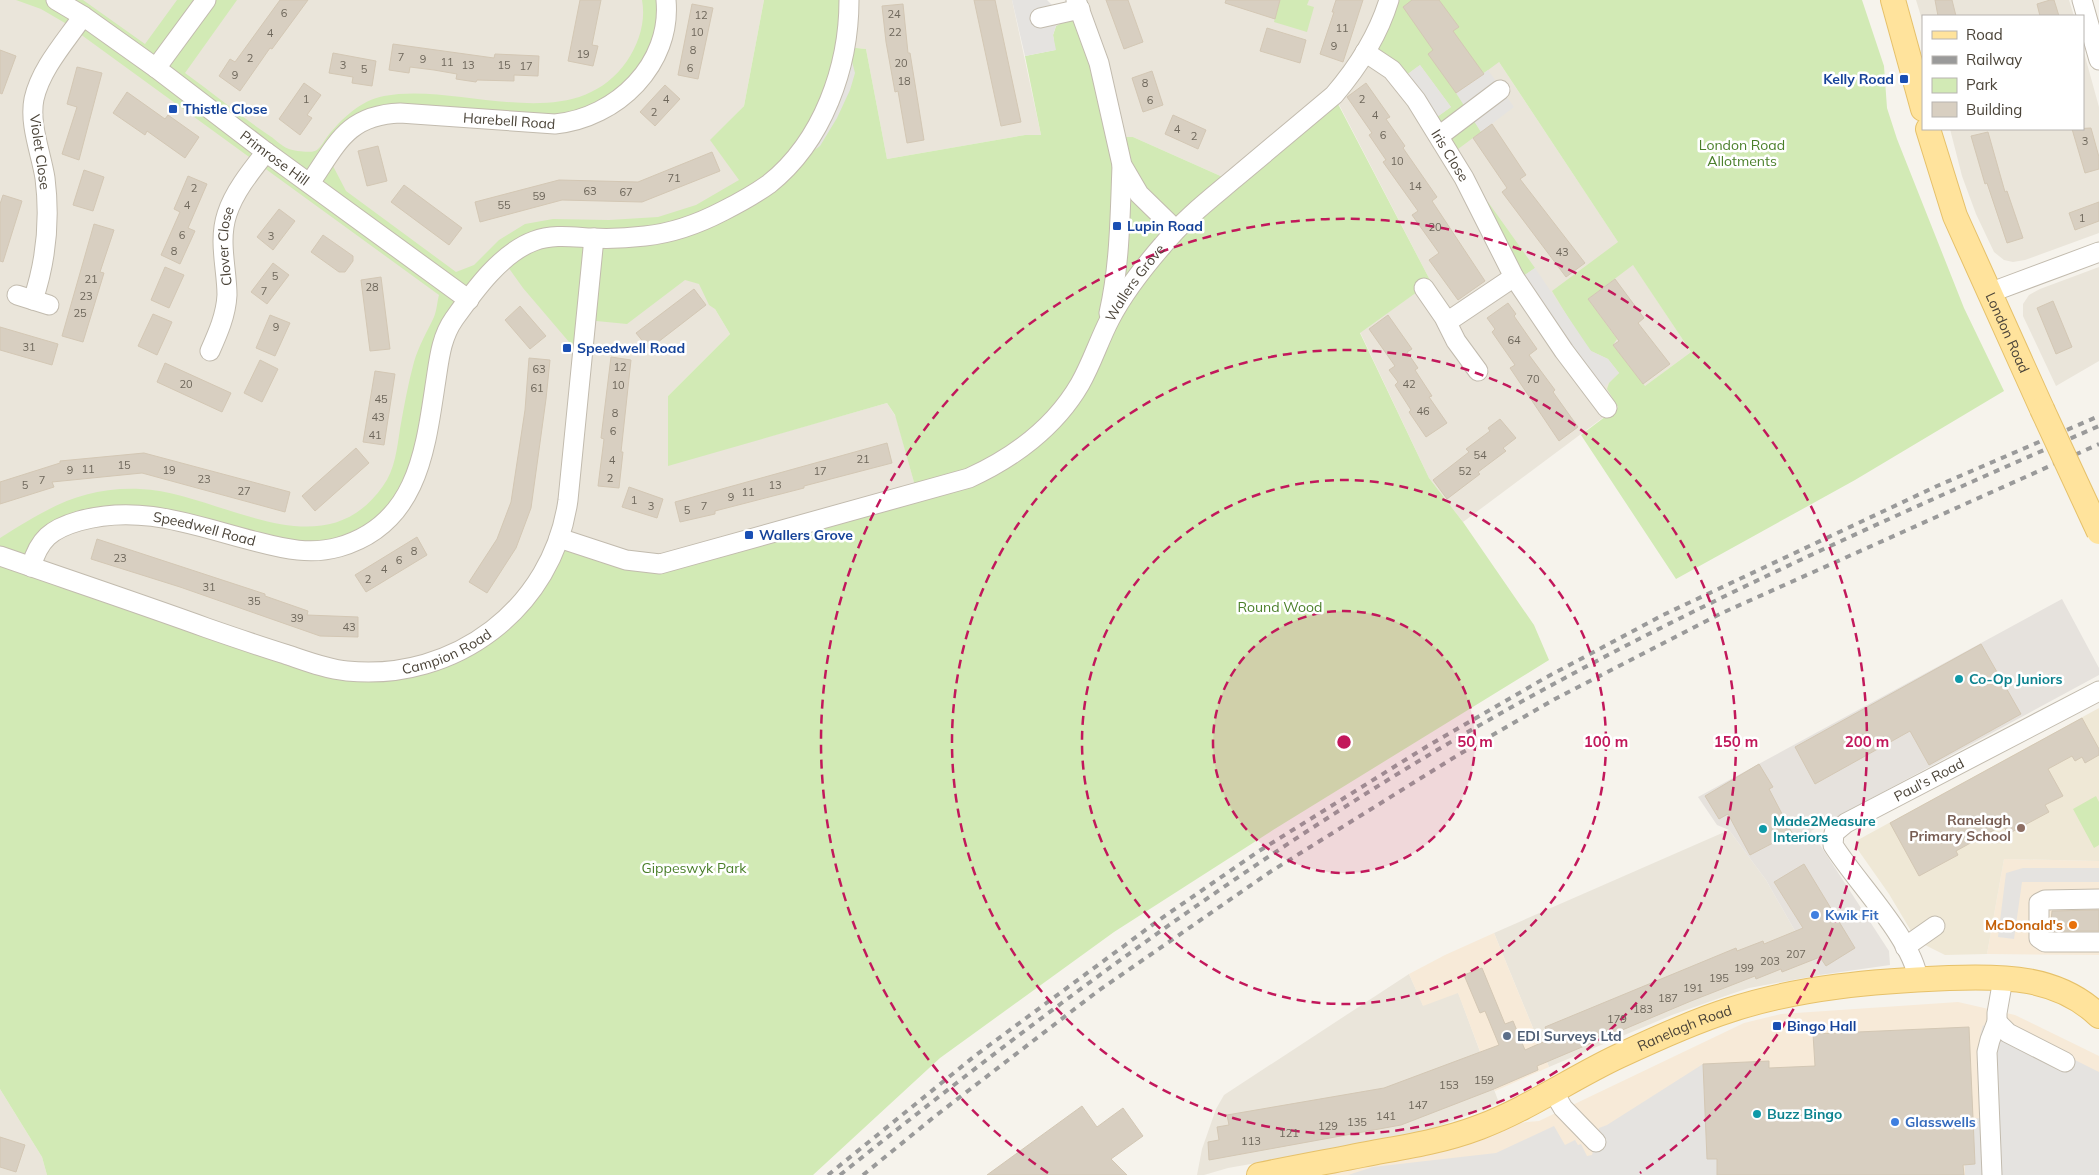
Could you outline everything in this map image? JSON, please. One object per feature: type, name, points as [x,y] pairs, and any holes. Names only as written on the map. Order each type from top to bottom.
[{"type":"main road","points":[[1893,0],[1922,105]]},
{"type":"main road","name":"London Road","points":[[1928,130],[1955,216],[2099,532]]},
{"type":"main road","name":"Ranelagh Road","points":[[1259,1175],[1444,1140],[1482,1126],[1617,1057],[1682,1028],[1771,998],[1813,990],[1918,980],[2003,979],[2027,981],[2063,991],[2082,1000],[2097,1011]]},
{"type":"street","name":"Primrose Hill","points":[[56,0],[83,16],[156,68],[266,152],[469,300]]},
{"type":"street","points":[[156,68],[206,0]]},
{"type":"street","name":"Harebell Road","points":[[310,183],[348,131],[361,121],[376,115],[400,113],[555,124],[579,120],[607,108],[628,92],[653,60],[664,31],[666,0]]},
{"type":"street","name":"Speedwell Road","points":[[31,567],[37,550],[49,533],[70,523],[88,518],[117,514],[128,513],[156,516],[278,548],[300,551],[335,548],[349,544],[373,532],[391,517],[401,504],[415,477],[424,450],[442,342],[454,320],[503,260],[526,244],[556,236],[594,238],[642,237],[669,233],[692,226],[737,204],[769,184],[784,170],[810,136],[837,82],[846,47],[849,0]]},
{"type":"street","points":[[1176,230],[1202,205],[1334,95],[1365,52],[1378,28],[1388,0]]},
{"type":"street","points":[[2082,0],[2099,60]]},
{"type":"street","points":[[1040,18],[1078,4]]},
{"type":"street","name":"Wallers Grove","points":[[1078,4],[1099,63],[1122,165],[1117,267],[1114,290],[1102,335]]},
{"type":"street","name":"Violet Close","points":[[33,300],[45,248],[47,206],[45,178],[33,114],[34,98],[46,71],[83,16]]},
{"type":"street","name":"Iris Close","points":[[1365,52],[1383,63],[1397,75],[1439,136],[1464,178],[1514,277],[1564,351],[1607,408]]},
{"type":"street","points":[[1439,136],[1500,90]]},
{"type":"street","name":"Clover Close","points":[[210,351],[223,318],[227,298],[223,240],[227,214],[239,190],[266,152]]},
{"type":"street","name":"Wallers Grove","points":[[559,538],[620,559],[638,563],[660,564],[968,478],[989,469],[1016,452],[1060,412],[1080,385],[1102,335],[1131,286],[1176,230],[1139,194],[1122,165]]},
{"type":"street","name":"Campion Road","points":[[0,556],[317,665],[347,671],[376,672],[430,664],[460,651],[486,635],[511,615],[523,601],[545,567],[559,538],[568,500],[594,238]]},
{"type":"street","points":[[1989,293],[2099,252]]},
{"type":"street","points":[[1447,322],[1514,277]]},
{"type":"street","points":[[1424,288],[1447,322],[1456,342],[1478,371]]},
{"type":"street","name":"Paul's Road","points":[[1918,980],[1916,970],[1905,947],[1836,850],[1832,839],[1834,833],[1846,823],[2099,691]]},
{"type":"street","points":[[2099,899],[2045,900],[2038,903],[2039,938],[2045,942],[2099,942]]},
{"type":"street","points":[[1905,947],[1936,926]]},
{"type":"street","points":[[2028,938],[2034,947],[2045,951],[2099,950]]},
{"type":"street","points":[[1992,1175],[1987,1052],[1997,1022],[2003,979]]},
{"type":"street","points":[[1997,1022],[2004,1030],[2029,1049],[2065,1062]]},
{"type":"street","points":[[1553,1091],[1563,1108],[1596,1142]]},
{"type":"shaded area","points":[[0,0],[764,0],[744,106],[711,140],[751,195],[715,309],[730,334],[668,396],[668,465],[887,403],[896,417],[917,493],[680,559],[545,567],[460,651],[347,671],[0,556]]},
{"type":"shaded area","points":[[849,0],[1012,0],[1041,135],[1025,135],[887,159],[866,49],[846,47]]},
{"type":"shaded area","points":[[1012,0],[1047,0],[1053,6],[1084,19],[1065,21],[1056,26],[1053,35],[1056,50],[1025,56]]},
{"type":"shaded area","points":[[1076,0],[1458,0],[1691,352],[1463,522],[1429,478],[1360,332],[1431,282],[1334,95],[1225,178],[1133,137],[1115,137]]},
{"type":"shaded area","points":[[1916,0],[2069,0],[2074,15],[1922,15],[1922,20]]},
{"type":"shaded area","points":[[2084,53],[2099,107],[2099,233],[2025,260],[2013,262],[2004,260],[1994,252],[1976,214],[1962,176],[1950,130],[2084,130]]},
{"type":"shaded area","points":[[850,54],[855,73],[850,90],[837,118],[820,146],[806,156]]},
{"type":"shaded area","points":[[1420,65],[1451,107],[1430,122],[1401,79]]},
{"type":"shaded area","points":[[1488,70],[1514,107],[1481,132],[1456,93]]},
{"type":"shaded area","points":[[2099,267],[2099,361],[2056,386],[2023,316],[2023,304],[2029,295],[2040,289]]},
{"type":"shaded area","points":[[1535,268],[1591,351],[1608,359],[1619,373],[1596,394],[1516,281]]},
{"type":"shaded area","points":[[2062,599],[2099,668],[2099,675],[1811,831],[1889,951],[1890,965],[1820,975],[1766,880],[1729,830],[1717,825],[1698,797]]},
{"type":"shaded area","name":"Ranelagh Primary School","points":[[2099,708],[2099,861],[2004,859],[1987,954],[1945,955],[1917,941],[1889,894],[1856,847],[1856,841]]},
{"type":"shaded area","points":[[1729,830],[1766,880],[1820,975],[1749,988],[1731,994],[1672,1015],[1549,1067],[1494,933]]},
{"type":"shaded area","points":[[2004,859],[2099,861],[2099,955],[1987,954]]},
{"type":"shaded area","points":[[2023,868],[2099,868],[2099,882],[2022,882],[2014,939],[1998,937],[2006,873]]},
{"type":"shaded area","points":[[1494,933],[1549,1067],[1495,1091],[1458,993],[1423,1006],[1409,974]]},
{"type":"shaded area","points":[[1409,974],[1423,1005],[1458,992],[1499,1103],[1416,1135],[1197,1175],[1202,1149],[1216,1109],[1224,1095]]},
{"type":"shaded area","points":[[1958,1002],[2015,1015],[2099,1056],[2099,1175],[1259,1175],[1483,1126],[1539,1121],[1744,1023],[1781,1014]]},
{"type":"shaded area","points":[[1983,1025],[1992,1034],[2009,1044],[2067,1056],[2099,1072],[2099,1175],[1965,1175],[1963,1119],[1983,1118],[1980,1036]]},
{"type":"shaded area","points":[[1703,1064],[1707,1159],[1717,1159],[1717,1175],[1348,1175],[1373,1167],[1496,1153],[1554,1126],[1565,1145],[1575,1140],[1578,1145],[1581,1144],[1587,1156],[1592,1155],[1599,1128],[1607,1125]]},
{"type":"shaded area","points":[[0,1089],[42,1157],[47,1175],[0,1175]]},
{"type":"green space","name":"Gippeswyk Park","points":[[16,0],[83,0],[145,44],[177,0],[237,0],[185,73],[283,146],[289,149],[310,152],[319,149],[333,130],[352,111],[367,102],[384,96],[414,93],[546,103],[577,98],[604,85],[627,61],[635,47],[642,24],[642,0],[666,0],[653,60],[579,120],[382,114],[326,161],[333,166],[346,191],[456,272],[474,265],[499,240],[525,224],[553,219],[609,220],[658,217],[696,205],[739,180],[710,140],[744,106],[764,0],[849,0],[847,47],[866,49],[887,159],[1025,135],[1041,135],[1025,56],[1055,50],[1053,35],[1056,26],[1065,21],[1084,19],[1116,137],[1133,137],[1225,178],[1202,205],[1202,219],[1338,104],[1431,282],[1360,333],[1429,478],[1463,522],[1534,625],[1549,660],[1273,830],[1114,932],[940,1058],[813,1175],[47,1175],[42,1157],[0,1089],[0,538],[34,517],[66,502],[82,496],[119,489],[140,489],[171,493],[268,522],[300,526],[330,524],[358,512],[383,486],[390,473],[395,459],[406,395],[414,362],[436,312],[439,295],[65,23],[41,9]],"holes":[[[503,260],[523,288],[575,349],[586,320],[627,324],[685,280],[699,284],[709,305],[715,309],[730,334],[668,396],[668,466],[887,403],[895,415],[917,493],[638,563],[559,538],[486,635],[376,672],[168,614],[33,559],[70,523],[156,516],[335,548],[401,505],[453,320]]]},
{"type":"green space","points":[[1280,0],[1309,0],[1307,5],[1314,7],[1307,32],[1274,22]]},
{"type":"green space","name":"London Road Allotments","points":[[1389,0],[1862,0],[1884,66],[1887,108],[1897,139],[1964,308],[2004,391],[1855,480],[1676,579],[1581,435],[1618,407],[1607,389],[1609,383],[1619,373],[1608,359],[1591,351],[1580,337],[1552,291],[1618,242],[1499,62],[1457,93],[1466,108],[1435,129],[1430,122],[1451,107],[1420,65],[1401,79],[1372,41]],"holes":[[[1633,265],[1691,352],[1645,386],[1613,345],[1617,339],[1588,299]]]},
{"type":"green space","points":[[1473,119],[1481,132],[1450,155],[1442,141]]},
{"type":"green space","points":[[1475,200],[1488,202],[1535,268],[1516,281]]},
{"type":"green space","points":[[2096,796],[2099,802],[2099,845],[2094,848],[2073,809]]},
{"type":"building","points":[[280,0],[308,0],[272,49],[270,48],[240,91],[219,76],[230,59],[235,62]]},
{"type":"building","points":[[580,0],[601,0],[592,45],[598,46],[593,66],[568,61]]},
{"type":"building","points":[[974,0],[995,0],[1021,122],[1001,126]]},
{"type":"building","points":[[1106,0],[1128,0],[1143,42],[1124,49]]},
{"type":"building","points":[[1226,0],[1280,0],[1275,19],[1225,3]]},
{"type":"building","points":[[1336,0],[1363,0],[1343,62],[1320,54]]},
{"type":"building","points":[[1412,0],[1439,0],[1459,27],[1453,31],[1484,74],[1456,93],[1428,54],[1433,50],[1403,7]]},
{"type":"building","points":[[1935,0],[1952,0],[1956,15],[1938,15]]},
{"type":"building","points":[[2054,0],[2059,15],[2040,15],[2037,4]]},
{"type":"building","points":[[692,4],[713,8],[698,79],[678,75]]},
{"type":"building","points":[[903,4],[908,53],[910,53],[924,140],[907,143],[898,91],[895,92],[882,6]]},
{"type":"building","points":[[1267,28],[1306,40],[1300,63],[1260,51]]},
{"type":"building","points":[[393,44],[494,58],[495,54],[539,56],[538,76],[514,75],[514,81],[477,80],[476,82],[456,79],[457,74],[434,70],[410,67],[409,73],[389,70]]},
{"type":"building","points":[[0,50],[16,56],[2,94],[0,93]]},
{"type":"building","points":[[333,53],[376,61],[372,86],[352,83],[353,77],[329,73]]},
{"type":"building","points":[[77,67],[102,73],[79,160],[62,154],[77,107],[67,104]]},
{"type":"building","points":[[1152,71],[1163,105],[1143,112],[1132,78]]},
{"type":"building","points":[[304,83],[321,95],[307,115],[312,118],[300,135],[279,119]]},
{"type":"building","points":[[1366,83],[1390,117],[1386,119],[1405,146],[1403,148],[1437,197],[1432,201],[1485,281],[1458,300],[1429,260],[1439,253],[1412,215],[1418,211],[1383,162],[1386,160],[1369,135],[1372,133],[1347,97]]},
{"type":"building","points":[[665,85],[680,99],[655,126],[640,112]]},
{"type":"building","points":[[127,92],[165,119],[168,115],[199,137],[185,158],[147,131],[145,135],[113,113]]},
{"type":"building","points":[[1173,115],[1206,130],[1198,149],[1165,134]]},
{"type":"building","points":[[1492,124],[1526,175],[1520,179],[1585,263],[1566,277],[1502,192],[1507,188],[1473,138]]},
{"type":"building","points":[[2084,128],[2091,128],[2099,157],[2099,169],[2085,173],[2072,130],[2084,130]]},
{"type":"building","points":[[1988,132],[2005,192],[2007,191],[2023,238],[2007,243],[1987,183],[1985,184],[1971,136]]},
{"type":"building","points":[[378,146],[387,181],[367,186],[358,151]]},
{"type":"building","points":[[712,152],[720,171],[642,202],[562,200],[480,222],[475,202],[559,180],[638,182]]},
{"type":"building","points":[[84,170],[104,177],[93,211],[73,205]]},
{"type":"building","points":[[188,176],[207,184],[188,228],[195,231],[180,264],[161,255],[180,212],[174,209]]},
{"type":"building","points":[[404,185],[462,228],[449,245],[391,202]]},
{"type":"building","points":[[3,195],[22,201],[3,262],[0,261],[0,204]]},
{"type":"building","points":[[2099,202],[2099,221],[2075,230],[2069,213]]},
{"type":"building","points":[[279,209],[295,221],[273,250],[257,237]]},
{"type":"building","points":[[94,224],[114,230],[100,272],[104,273],[83,342],[62,336]]},
{"type":"building","points":[[323,235],[353,256],[353,261],[345,272],[339,272],[311,252]]},
{"type":"building","points":[[273,263],[289,275],[267,304],[251,292]]},
{"type":"building","points":[[165,267],[184,275],[169,308],[151,300]]},
{"type":"building","points":[[381,277],[390,349],[370,351],[361,280]]},
{"type":"building","points":[[1615,279],[1644,318],[1638,323],[1670,364],[1643,384],[1613,345],[1619,341],[1588,299]]},
{"type":"building","points":[[694,289],[706,305],[649,349],[636,333]]},
{"type":"building","points":[[2053,301],[2072,347],[2056,354],[2037,308]]},
{"type":"building","points":[[1508,303],[1516,314],[1514,316],[1537,349],[1529,355],[1555,390],[1553,392],[1578,427],[1559,441],[1510,368],[1515,365],[1492,332],[1495,329],[1487,318]]},
{"type":"building","points":[[520,306],[546,336],[530,349],[505,320]]},
{"type":"building","points":[[153,314],[172,322],[157,355],[138,346]]},
{"type":"building","points":[[270,315],[290,323],[275,356],[256,348]]},
{"type":"building","points":[[1388,315],[1412,349],[1407,352],[1418,368],[1415,370],[1432,396],[1429,397],[1447,423],[1426,437],[1409,412],[1411,410],[1395,385],[1398,382],[1389,370],[1395,366],[1369,329]]},
{"type":"building","points":[[0,327],[58,344],[52,365],[0,350]]},
{"type":"building","points":[[611,357],[631,360],[619,488],[598,486],[604,439],[601,438]]},
{"type":"building","points":[[529,358],[550,360],[531,508],[516,548],[487,593],[469,582],[497,539],[511,502],[525,410]]},
{"type":"building","points":[[260,360],[278,369],[262,402],[244,393]]},
{"type":"building","points":[[165,363],[231,393],[222,412],[157,382]]},
{"type":"building","points":[[375,371],[395,374],[384,445],[363,442]]},
{"type":"building","points":[[1500,419],[1516,438],[1503,448],[1506,451],[1478,472],[1480,474],[1447,499],[1433,480],[1469,452],[1466,449],[1490,431],[1488,428]]},
{"type":"building","points":[[887,443],[892,463],[715,511],[715,514],[680,522],[675,502]]},
{"type":"building","points":[[356,448],[369,463],[315,511],[302,496]]},
{"type":"building","points":[[144,453],[290,492],[285,512],[142,473],[52,482],[54,487],[0,504],[0,482],[60,463],[60,461]]},
{"type":"building","points":[[629,487],[663,499],[657,518],[622,507]]},
{"type":"building","points":[[417,537],[427,555],[366,592],[355,575]]},
{"type":"building","points":[[97,539],[265,594],[265,596],[308,611],[307,615],[358,617],[358,637],[320,636],[180,587],[91,559]]},
{"type":"building","name":"Co-Op Juniors","points":[[1981,644],[2021,714],[1929,765],[1910,731],[1815,784],[1795,747]]},
{"type":"building","points":[[2082,718],[2099,749],[2099,755],[2085,763],[2082,757],[2075,761],[2072,756],[2048,769],[2063,796],[2045,805],[2049,812],[2008,834],[2003,825],[1956,851],[1958,855],[1919,876],[1890,823]]},
{"type":"building","points":[[1759,764],[1773,787],[1769,789],[1792,833],[1750,855],[1728,814],[1719,819],[1705,796]]},
{"type":"building","points":[[1804,864],[1855,948],[1826,966],[1820,957],[1782,972],[1781,969],[1756,979],[1755,976],[1537,1066],[1538,1070],[1494,1089],[1401,1125],[1209,1160],[1208,1142],[1219,1140],[1217,1127],[1229,1125],[1227,1115],[1384,1088],[1499,1045],[1485,1011],[1480,1013],[1464,975],[1482,968],[1505,1024],[1513,1021],[1525,1050],[1550,1039],[1545,1027],[1736,948],[1737,951],[1763,941],[1764,944],[1803,928],[1774,882]]},
{"type":"building","points":[[2099,910],[2099,931],[2050,931],[2052,911]]},
{"type":"building","name":"Glasswells","points":[[1969,1027],[1975,1164],[1963,1165],[1964,1175],[1717,1175],[1717,1159],[1707,1159],[1703,1064],[1769,1061],[1769,1068],[1815,1066],[1813,1034]]},
{"type":"building","points":[[1082,1106],[1097,1127],[1123,1108],[1143,1136],[1111,1159],[1127,1175],[987,1175]]},
{"type":"building","points":[[0,1137],[25,1145],[16,1172],[0,1167]]},
{"type":"railway","points":[[828,1175],[976,1055],[1159,920],[1259,851],[1426,747],[1545,678],[1663,615],[1937,486],[2099,416]]},
{"type":"railway","points":[[840,1175],[1041,1018],[1179,918],[1319,823],[1476,727],[1650,633],[1739,589],[1918,506],[2099,426]]},
{"type":"railway","points":[[863,1175],[934,1117],[1098,991],[1270,872],[1458,755],[1555,699],[1722,613],[2099,444]]},
{"type":"place","name":"Kelly Road","points":[[1904,79]]},
{"type":"place","name":"Thistle Close","points":[[173,109]]},
{"type":"place","name":"Lupin Road","points":[[1117,226]]},
{"type":"place","name":"Speedwell Road","points":[[567,348]]},
{"type":"place","name":"Wallers Grove","points":[[749,535]]},
{"type":"place","name":"Co-Op Juniors","points":[[1959,679]]},
{"type":"place","name":"Ranelagh Primary School","points":[[2021,828]]},
{"type":"place","name":"Made2Measure Interiors","points":[[1763,829]]},
{"type":"place","name":"Kwik Fit","points":[[1815,915]]},
{"type":"place","name":"McDonald's","points":[[2073,925]]},
{"type":"place","name":"Bingo Hall","points":[[1777,1026]]},
{"type":"place","name":"EDI Surveys Ltd","points":[[1507,1036]]},
{"type":"place","name":"Buzz Bingo","points":[[1757,1114]]},
{"type":"place","name":"Glasswells","points":[[1895,1122]]},
{"type":"park label","name":"Round Wood","points":[[1280,607]]}]
